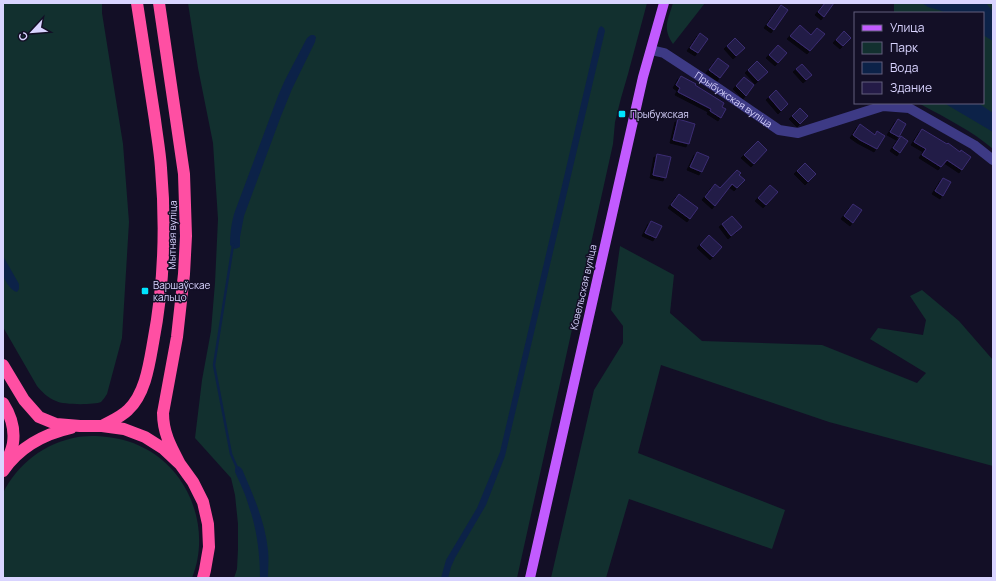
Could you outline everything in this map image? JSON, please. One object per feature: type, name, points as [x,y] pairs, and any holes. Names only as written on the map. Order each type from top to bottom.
[{"type":"highway","name":"Мытная вуліца","points":[[102,426],[128,411],[136,401],[141,391],[150,360],[156,331],[161,291],[164,223],[161,167],[137,3]]},
{"type":"highway","name":"Мытная вуліца","points":[[159,3],[184,174],[186,236],[184,274],[177,336],[163,413],[165,432],[180,464]]},
{"type":"highway","points":[[3,365],[24,400],[39,417],[56,424],[102,426],[124,429],[145,437],[164,449],[180,464],[193,482],[203,502],[208,524],[209,547],[206,570],[203,578]]},
{"type":"highway","points":[[3,403],[8,411],[13,430],[13,444],[4,470]]},
{"type":"highway","points":[[4,470],[20,453],[38,440],[58,431],[80,426]]},
{"type":"main road","name":"Ковельская вуліца","points":[[530,578],[643,77],[664,3]]},
{"type":"street","name":"Прыбужская вуліца","points":[[651,50],[664,53],[778,130],[798,133],[883,106],[909,108],[974,145],[993,160]]},
{"type":"green space","points":[[3,3],[102,3],[102,13],[123,144],[129,222],[122,338],[107,394],[101,402],[97,403],[65,403],[53,400],[45,395],[37,386],[3,327]]},
{"type":"green space","points":[[188,3],[647,3],[615,122],[613,144],[517,578],[234,578],[237,569],[238,524],[235,495],[231,478],[195,438],[202,380],[211,331],[218,219],[213,143],[198,68]]},
{"type":"green space","points":[[673,3],[705,3],[673,44],[668,33],[667,24]]},
{"type":"green space","points":[[894,3],[993,3],[993,149],[959,125],[920,104],[984,104],[984,12],[894,12]]},
{"type":"green space","points":[[620,246],[674,275],[670,313],[702,341],[822,345],[917,383],[926,373],[870,339],[878,328],[923,335],[926,320],[910,296],[922,290],[959,321],[993,360],[993,466],[829,422],[661,365],[638,453],[785,510],[772,549],[629,499],[606,578],[551,578],[594,390],[623,343],[623,326],[611,310]]},
{"type":"green space","points":[[96,436],[109,437],[134,443],[162,460],[175,473],[185,488],[193,505],[198,523],[199,541],[197,560],[192,578],[3,578],[3,493],[9,482],[16,472],[44,449],[66,440]]},
{"type":"water","points":[[922,3],[986,3],[993,12],[993,41],[984,36],[984,12],[944,12],[928,7]]},
{"type":"water","points":[[601,26],[605,31],[505,456],[486,505],[455,558],[448,578],[441,578],[446,560],[477,508],[500,452],[598,31]]},
{"type":"water","points":[[311,35],[316,37],[315,42],[292,89],[281,116],[244,216],[240,237],[240,247],[235,249],[230,245],[234,214],[278,96],[307,38]]},
{"type":"water","points":[[946,104],[980,104],[993,113],[993,132]]},
{"type":"water","points":[[3,256],[19,284],[19,289],[17,292],[10,288],[3,275]]},
{"type":"water","points":[[238,466],[242,469],[258,508],[264,529],[268,553],[268,578],[260,578],[259,551],[256,533],[252,515],[235,472],[235,468]]},
{"type":"building","points":[[825,3],[834,3],[824,17],[818,12]]},
{"type":"building","points":[[781,5],[788,10],[774,30],[767,25]]},
{"type":"building","points":[[800,25],[811,35],[817,28],[825,34],[810,51],[790,36]]},
{"type":"building","points":[[844,31],[851,38],[843,46],[836,40]]},
{"type":"building","points":[[700,33],[708,39],[698,53],[690,48]]},
{"type":"building","points":[[735,38],[745,48],[736,56],[727,46]]},
{"type":"building","points":[[778,45],[787,53],[778,63],[769,55]]},
{"type":"building","points":[[718,58],[729,66],[720,78],[709,70]]},
{"type":"building","points":[[757,61],[768,72],[758,81],[748,70]]},
{"type":"building","points":[[802,64],[812,75],[806,80],[796,69]]},
{"type":"building","points":[[681,76],[696,84],[695,85],[724,103],[722,107],[726,109],[721,118],[710,111],[711,109],[678,92],[680,88],[676,85]]},
{"type":"building","points":[[744,77],[754,85],[746,96],[736,86]]},
{"type":"building","points":[[776,90],[788,104],[781,111],[769,97]]},
{"type":"building","points":[[800,108],[808,116],[800,124],[792,116]]},
{"type":"building","points":[[678,119],[695,124],[689,144],[673,140]]},
{"type":"building","points":[[898,119],[906,124],[899,137],[890,132]]},
{"type":"building","points":[[860,124],[875,135],[877,131],[885,136],[877,149],[853,135]]},
{"type":"building","points":[[922,129],[971,157],[962,170],[947,160],[941,167],[922,155],[926,149],[914,142]]},
{"type":"building","points":[[901,136],[908,141],[900,153],[893,148]]},
{"type":"building","points":[[758,141],[767,150],[754,164],[744,155]]},
{"type":"building","points":[[697,152],[709,157],[702,172],[690,167]]},
{"type":"building","points":[[657,154],[671,157],[666,178],[653,175]]},
{"type":"building","points":[[805,163],[816,174],[808,182],[797,171]]},
{"type":"building","points":[[737,170],[741,173],[739,175],[745,180],[737,188],[732,184],[715,206],[705,197],[715,184],[720,188]]},
{"type":"building","points":[[943,178],[951,182],[943,196],[935,191]]},
{"type":"building","points":[[770,185],[778,192],[766,205],[758,198]]},
{"type":"building","points":[[679,194],[698,208],[690,219],[671,205]]},
{"type":"building","points":[[853,204],[862,210],[853,223],[844,216]]},
{"type":"building","points":[[732,216],[742,227],[731,236],[722,224]]},
{"type":"building","points":[[651,221],[662,226],[656,238],[645,233]]},
{"type":"building","points":[[709,235],[722,247],[713,257],[700,245]]},
{"type":"waterway","points":[[233,245],[214,365],[231,454],[238,470]]},
{"type":"place","name":"Прыбужская","points":[[622,114]]},
{"type":"place","name":"Варшаўскае кальцо","points":[[145,291]]}]
